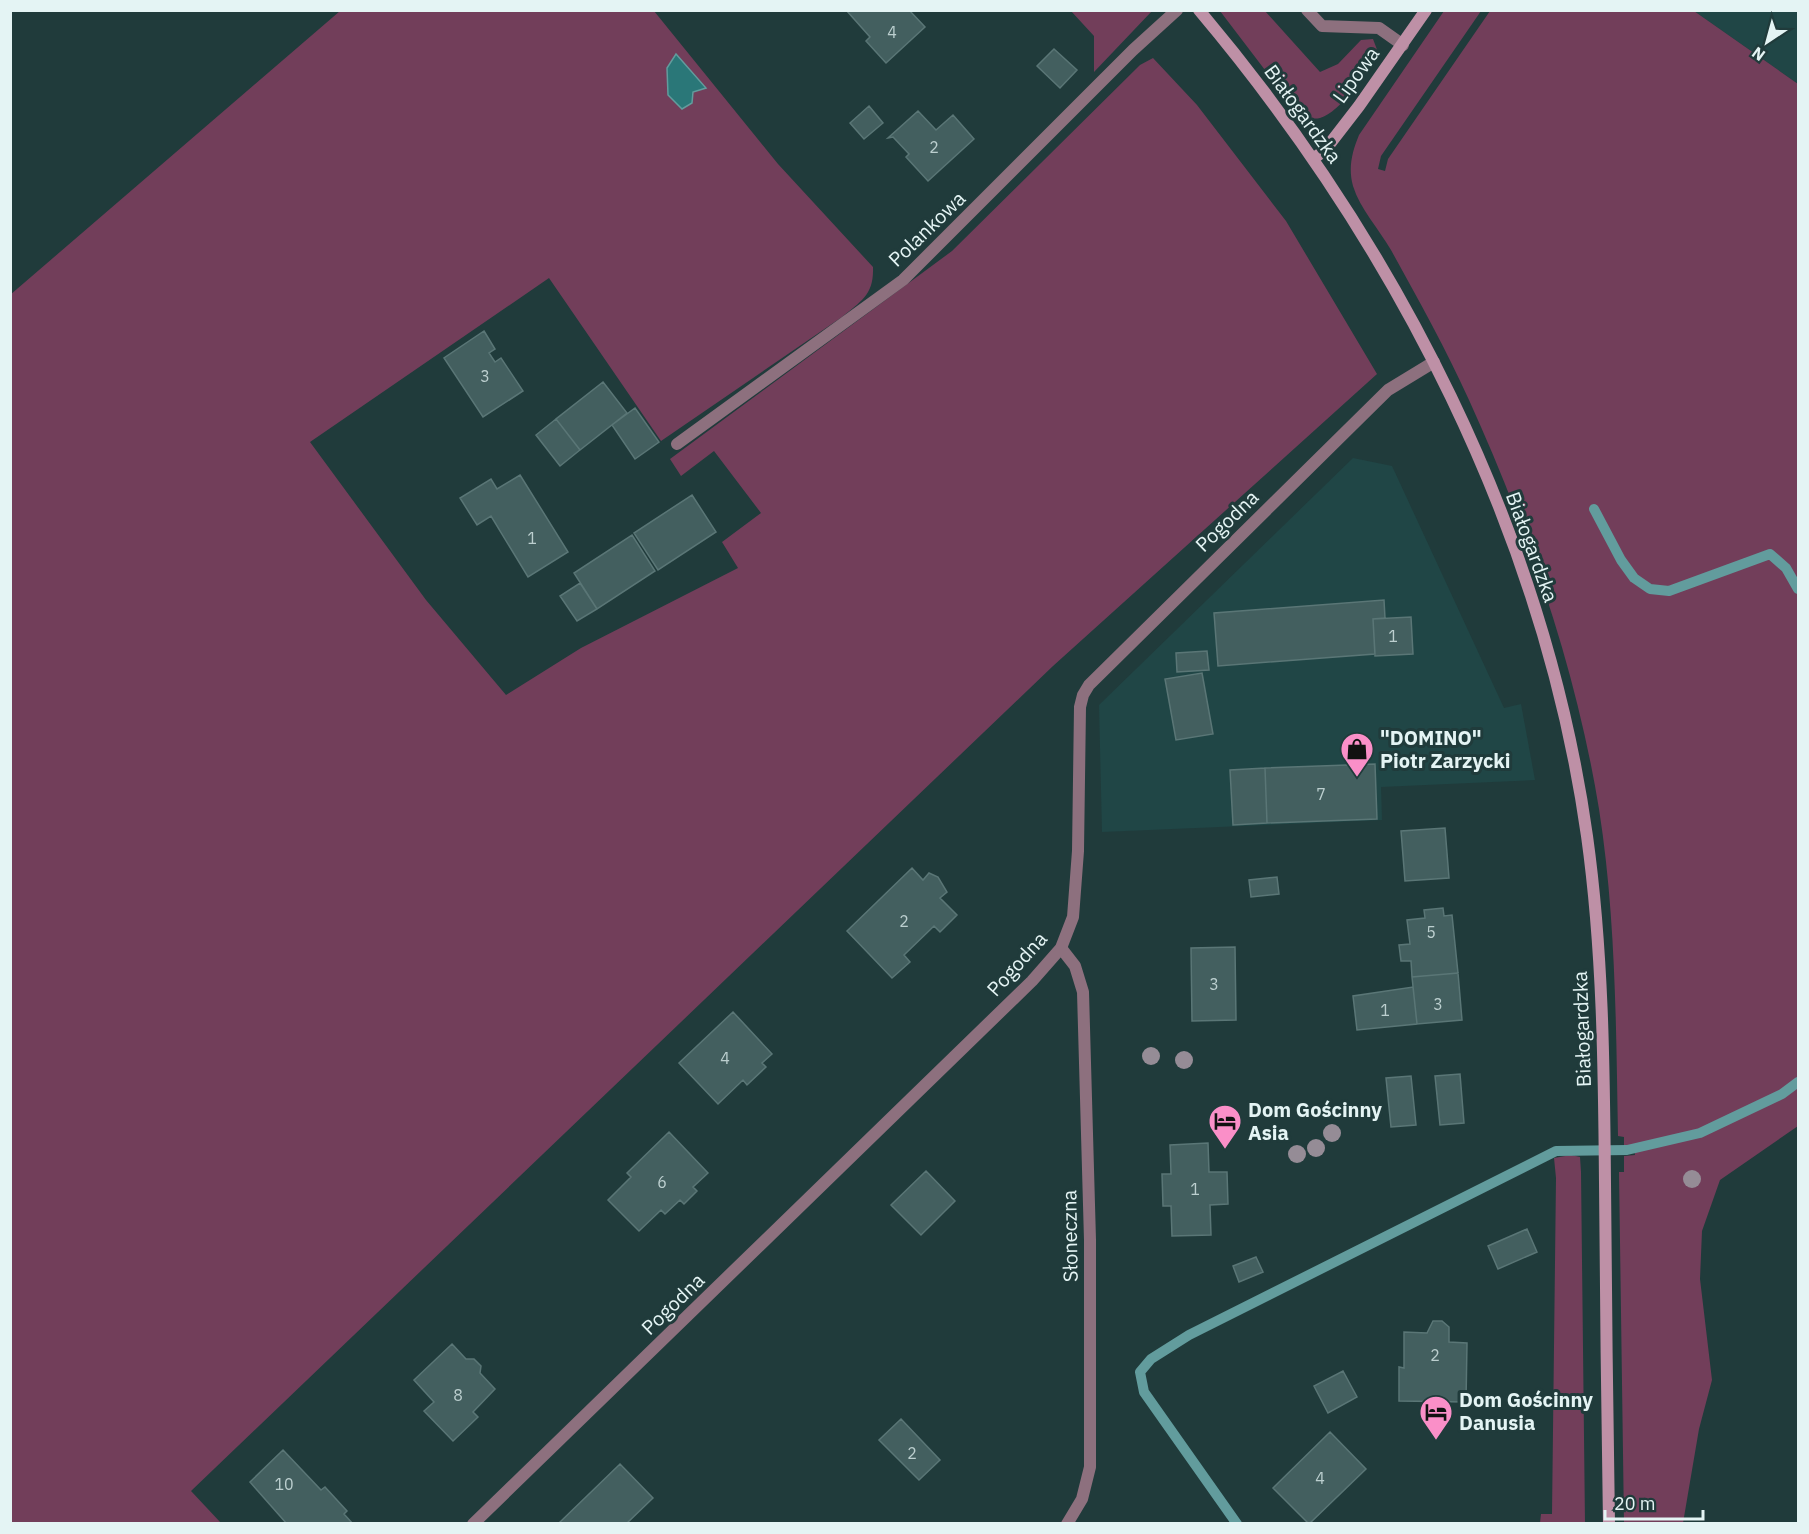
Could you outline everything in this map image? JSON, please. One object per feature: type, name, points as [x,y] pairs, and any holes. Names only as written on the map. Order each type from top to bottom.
[{"type":"main road","name":"Białogardzka","points":[[1199,10],[1313,159],[1376,256],[1434,362],[1466,429],[1513,547],[1549,658],[1569,738],[1587,836],[1603,1024],[1609,1524]]},
{"type":"main road","name":"Lipowa","points":[[1313,159],[1325,150],[1426,10]]},
{"type":"street","name":"Polankowa","points":[[677,444],[903,280],[1133,50],[1177,10]]},
{"type":"street","points":[[1307,10],[1322,26],[1379,28],[1402,45]]},
{"type":"street","name":"Pogodna","points":[[473,1524],[1032,981],[1061,948],[1073,917],[1078,851],[1080,707],[1089,685],[1388,390],[1434,362]]},
{"type":"street","name":"Słoneczna","points":[[1061,948],[1075,966],[1083,992],[1090,1240],[1090,1467],[1082,1499],[1067,1524]]},
{"type":"shaded area","points":[[340,11],[654,11],[778,164],[873,267],[869,291],[842,317],[661,441],[549,278],[310,442],[426,600],[506,695],[581,648],[738,568],[722,542],[761,513],[714,451],[681,476],[670,459],[952,251],[1140,65],[1153,58],[1197,105],[1286,221],[1377,374],[1053,666],[191,1491],[221,1523],[11,1523],[10,295]]},
{"type":"shaded area","points":[[1071,11],[1152,11],[1094,72],[1094,36]]},
{"type":"shaded area","points":[[1220,11],[1265,11],[1320,72],[1338,64],[1361,40],[1373,39],[1379,55],[1336,108],[1320,118],[1311,118],[1297,112]]},
{"type":"shaded area","points":[[1444,11],[1481,11],[1381,156],[1378,169],[1385,171],[1388,159],[1490,11],[1694,11],[1798,84],[1798,1126],[1720,1180],[1702,1231],[1700,1279],[1712,1380],[1699,1429],[1683,1523],[1624,1523],[1619,1172],[1624,1172],[1624,1156],[1635,1155],[1634,1147],[1624,1146],[1624,1137],[1618,1136],[1614,972],[1609,890],[1599,809],[1577,704],[1548,600],[1491,449],[1441,343],[1391,250],[1360,203],[1353,186],[1352,160],[1359,135]]},
{"type":"shaded area","points":[[1694,11],[1798,11],[1798,84]]},
{"type":"shaded area","points":[[1353,458],[1392,466],[1504,708],[1521,704],[1535,780],[1381,787],[1382,820],[1102,832],[1099,705]]},
{"type":"shaded area","points":[[1571,1155],[1580,1157],[1581,1172],[1585,1523],[1540,1523],[1541,1514],[1552,1514],[1556,1178],[1554,1158]]},
{"type":"water","points":[[676,54],[706,88],[693,92],[692,103],[682,109],[668,95],[667,68]]},
{"type":"building","points":[[846,10],[909,10],[925,27],[886,63],[866,41],[870,37]]},
{"type":"building","points":[[1054,49],[1077,70],[1060,88],[1037,66]]},
{"type":"building","points":[[869,106],[883,123],[864,139],[850,123]]},
{"type":"building","points":[[918,111],[936,130],[953,115],[974,139],[928,181],[906,157],[909,154],[893,137],[888,138]]},
{"type":"building","points":[[484,331],[495,349],[489,353],[495,362],[501,358],[523,391],[483,417],[444,358]]},
{"type":"building","points":[[603,382],[627,413],[580,450],[556,419]]},
{"type":"building","points":[[635,408],[659,442],[635,459],[612,425]]},
{"type":"building","points":[[556,419],[580,450],[560,466],[536,435]]},
{"type":"building","points":[[520,475],[568,552],[528,577],[491,516],[477,525],[460,498],[491,479],[497,489]]},
{"type":"building","points":[[692,495],[716,532],[658,570],[634,533]]},
{"type":"building","points":[[632,535],[655,571],[597,609],[574,573]]},
{"type":"building","points":[[580,583],[597,609],[577,621],[560,596]]},
{"type":"building","points":[[1384,600],[1385,618],[1373,619],[1375,654],[1218,666],[1214,613]]},
{"type":"building","points":[[1411,617],[1413,654],[1375,656],[1373,619]]},
{"type":"building","points":[[1207,651],[1209,670],[1177,672],[1176,653]]},
{"type":"building","points":[[1202,673],[1213,734],[1176,740],[1165,679]]},
{"type":"building","points":[[1375,764],[1377,819],[1267,823],[1265,768]]},
{"type":"building","points":[[1265,768],[1267,823],[1233,825],[1230,770]]},
{"type":"building","points":[[1445,828],[1449,878],[1405,881],[1401,831]]},
{"type":"building","points":[[912,868],[923,880],[929,873],[938,877],[947,892],[940,898],[957,915],[940,932],[934,926],[904,955],[910,962],[892,978],[847,931]]},
{"type":"building","points":[[1277,877],[1279,894],[1251,897],[1249,880]]},
{"type":"building","points":[[1443,908],[1444,916],[1452,915],[1458,973],[1412,977],[1411,961],[1401,961],[1399,945],[1410,944],[1407,920],[1425,918],[1424,910]]},
{"type":"building","points":[[1235,947],[1236,1020],[1192,1021],[1191,948]]},
{"type":"building","points":[[1458,973],[1462,1020],[1417,1024],[1412,977]]},
{"type":"building","points":[[1413,987],[1417,1024],[1357,1030],[1353,996]]},
{"type":"building","points":[[733,1012],[772,1054],[762,1063],[766,1067],[747,1085],[743,1080],[718,1104],[679,1063]]},
{"type":"building","points":[[1460,1074],[1464,1123],[1440,1125],[1435,1076]]},
{"type":"building","points":[[1411,1076],[1416,1125],[1391,1127],[1386,1078]]},
{"type":"building","points":[[669,1132],[708,1173],[693,1187],[697,1191],[684,1204],[680,1200],[665,1214],[661,1210],[639,1231],[608,1200],[631,1177],[627,1173]]},
{"type":"building","points":[[1208,1143],[1209,1172],[1227,1172],[1228,1204],[1210,1205],[1211,1235],[1172,1236],[1171,1206],[1163,1206],[1162,1174],[1171,1174],[1170,1145]]},
{"type":"building","points":[[926,1171],[955,1201],[921,1235],[891,1205]]},
{"type":"building","points":[[1527,1229],[1537,1252],[1498,1269],[1488,1246]]},
{"type":"building","points":[[1256,1257],[1263,1272],[1239,1282],[1233,1266]]},
{"type":"building","points":[[1433,1321],[1442,1321],[1449,1327],[1449,1342],[1467,1343],[1466,1402],[1399,1401],[1399,1367],[1404,1368],[1404,1332],[1427,1333]]},
{"type":"building","points":[[452,1344],[466,1359],[474,1359],[481,1366],[480,1373],[495,1389],[473,1412],[478,1417],[453,1441],[424,1411],[434,1402],[414,1380]]},
{"type":"building","points":[[1343,1371],[1357,1397],[1328,1413],[1314,1386]]},
{"type":"building","points":[[901,1419],[940,1460],[919,1480],[879,1440]]},
{"type":"building","points":[[1330,1432],[1366,1469],[1309,1524],[1273,1488]]},
{"type":"building","points":[[283,1450],[321,1490],[325,1487],[347,1511],[344,1514],[353,1524],[287,1524],[250,1482]]},
{"type":"building","points":[[620,1464],[653,1498],[626,1524],[558,1524]]},
{"type":"waterway","points":[[1594,509],[1621,560],[1634,578],[1650,589],[1669,591],[1770,554],[1786,568],[1798,589]]},
{"type":"waterway","points":[[1237,1524],[1144,1392],[1140,1372],[1151,1359],[1189,1335],[1556,1151],[1627,1150],[1700,1133],[1782,1094],[1798,1082]]},
{"type":"place","name":"\"DOMINO\" Piotr Zarzycki","points":[[1357,778]]},
{"type":"place","name":"Dom Gościnny Asia","points":[[1225,1150]]},
{"type":"place","name":"Dom Gościnny Danusia","points":[[1436,1441]]}]
